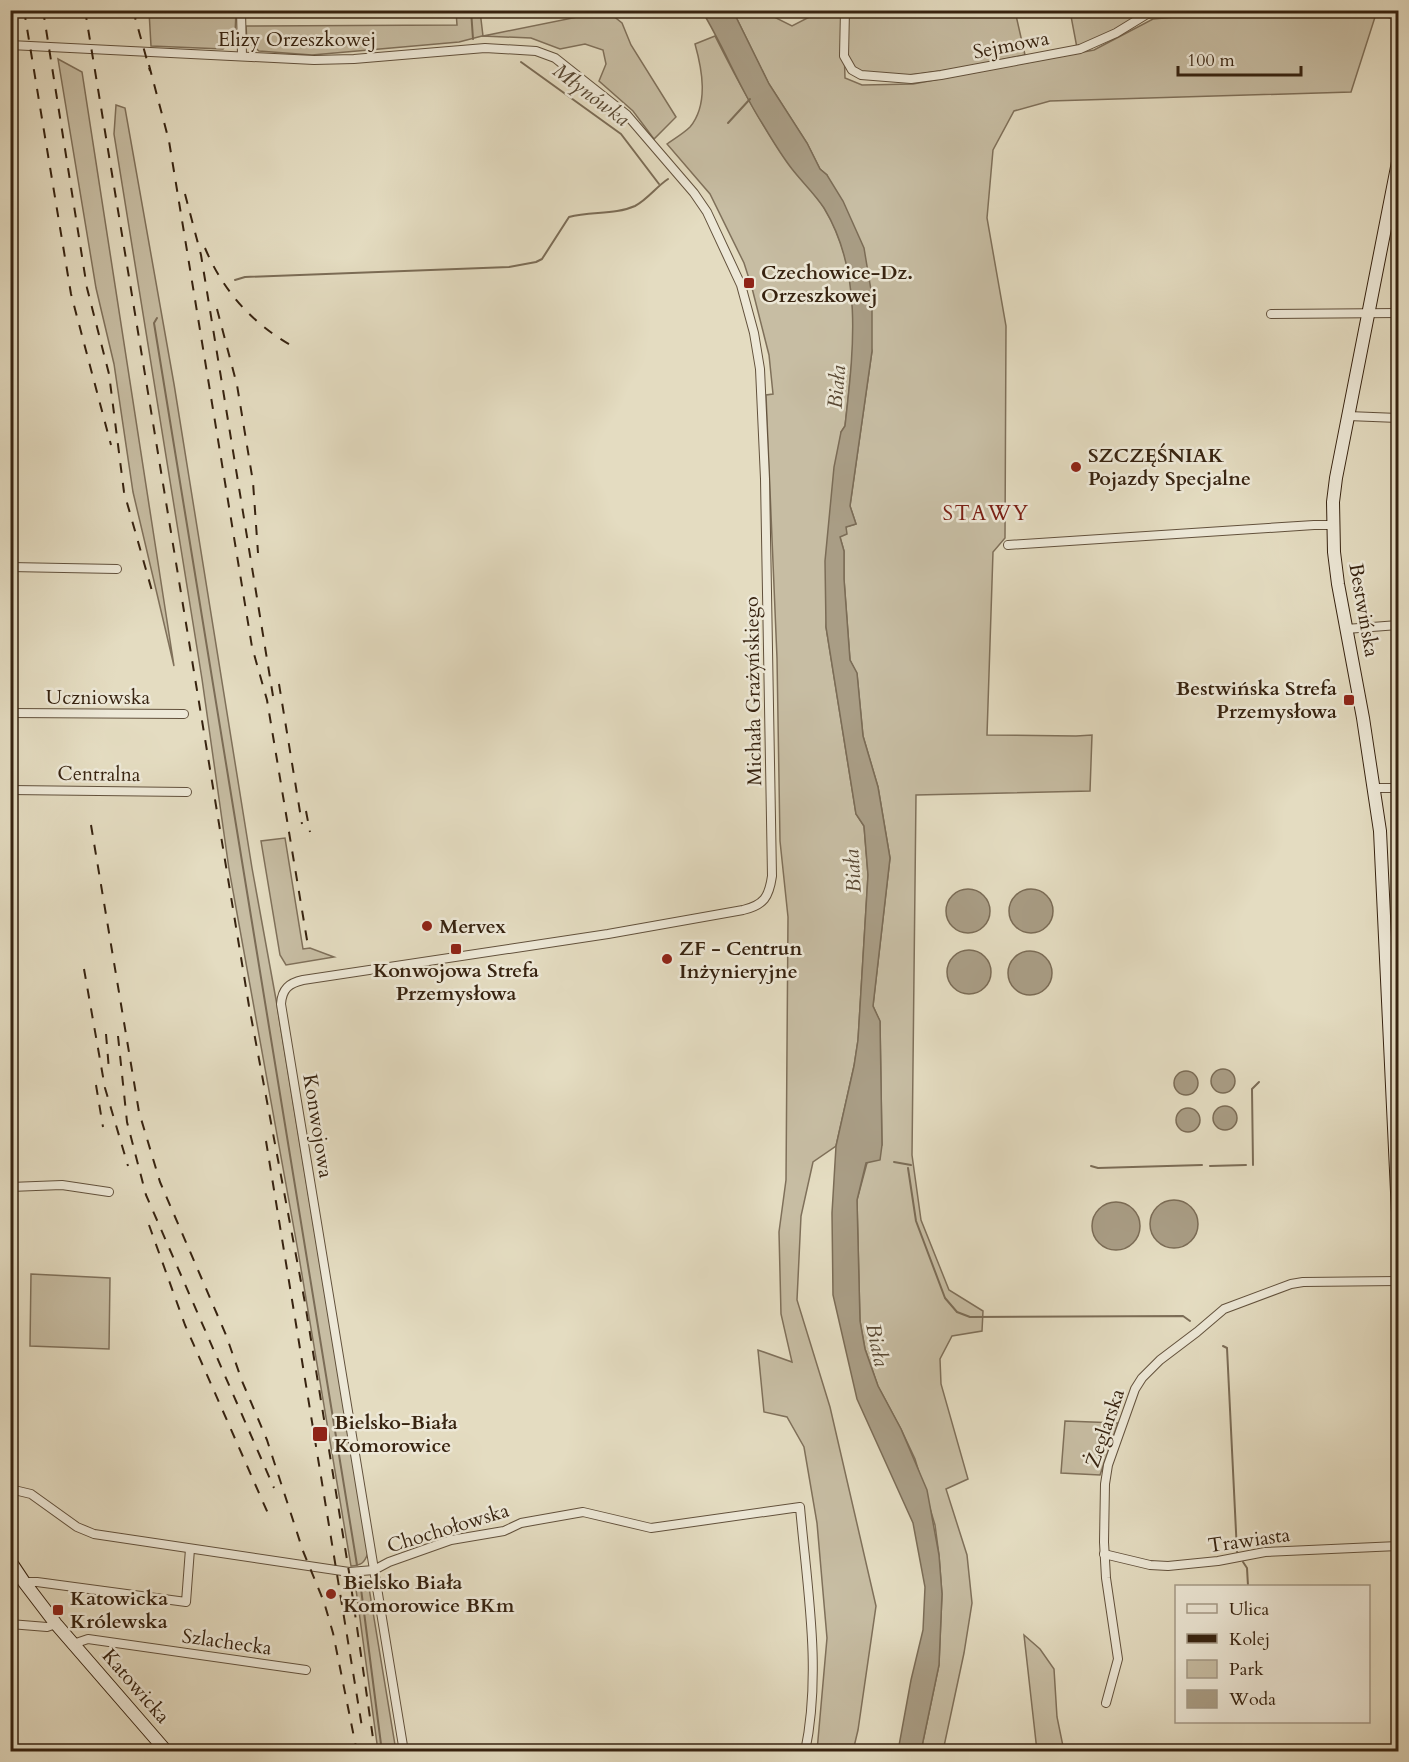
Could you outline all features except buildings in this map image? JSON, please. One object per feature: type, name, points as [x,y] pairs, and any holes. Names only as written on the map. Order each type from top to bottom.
[{"type":"street","points":[[241,10],[242,56]]},
{"type":"street","name":"Sejmowa","points":[[845,10],[844,56],[852,70],[861,75],[879,78],[910,79],[1080,49],[1116,33],[1147,14],[1177,10]]},
{"type":"street","points":[[1376,10],[1398,15]]},
{"type":"street","name":"Elizy Orzeszkowej","points":[[10,45],[314,60],[501,48],[536,51],[555,58],[627,115],[694,193],[718,234],[741,285],[754,333],[760,369],[765,479]]},
{"type":"street","name":"Bestwińska","points":[[1398,162],[1336,478],[1333,525],[1334,552],[1346,629],[1356,674],[1380,843],[1395,1067],[1398,1213]]},
{"type":"street","points":[[1271,314],[1398,312]]},
{"type":"street","points":[[1348,416],[1398,418]]},
{"type":"street","name":"Michała Grażyńskiego","points":[[764,901],[770,890],[772,876],[765,479]]},
{"type":"street","points":[[1008,545],[1333,525]]},
{"type":"street","points":[[10,567],[117,569]]},
{"type":"street","points":[[1346,629],[1398,625]]},
{"type":"street","name":"Uczniowska","points":[[10,713],[184,714]]},
{"type":"street","points":[[1374,788],[1398,788]]},
{"type":"street","name":"Centralna","points":[[10,789],[187,792]]},
{"type":"street","name":"Konwojowa","points":[[404,1752],[281,1004],[282,996],[286,988],[294,982],[303,980],[655,926],[743,910],[756,907],[764,901]]},
{"type":"street","points":[[10,1186],[62,1185],[108,1192]]},
{"type":"street","name":"Żeglarska","points":[[1106,1703],[1118,1659],[1104,1554],[1104,1501],[1108,1465],[1130,1399],[1142,1378],[1224,1309],[1291,1284],[1303,1282],[1398,1281]]},
{"type":"street","name":"Chochołowska","points":[[10,1490],[31,1494],[77,1527],[94,1534],[337,1572],[374,1570],[389,1562],[451,1540],[504,1531],[521,1523],[584,1512],[651,1528],[800,1507],[813,1654],[806,1752]]},
{"type":"street","name":"Trawiasta","points":[[1104,1554],[1150,1565],[1168,1566],[1218,1561],[1265,1552],[1398,1546]]},
{"type":"street","points":[[24,1582],[37,1581],[186,1602],[190,1549]]},
{"type":"street","name":"Katowicka","points":[[10,1561],[56,1624],[167,1752]]},
{"type":"street","points":[[10,1624],[47,1628],[56,1624]]},
{"type":"street","name":"Szlachecka","points":[[73,1644],[88,1639],[306,1670]]},
{"type":"green space","points":[[1253,10],[1329,10],[1376,14],[1351,92],[1050,101],[1014,111],[993,150],[987,218],[1006,326],[1005,538],[993,552],[987,735],[1092,735],[1090,791],[916,795],[912,1155],[921,1220],[949,1290],[983,1311],[982,1331],[952,1336],[940,1359],[941,1384],[968,1479],[946,1489],[967,1555],[972,1603],[943,1751],[921,1751],[939,1665],[942,1594],[935,1525],[915,1459],[878,1386],[865,1349],[860,1321],[857,1200],[867,1163],[882,1145],[880,1022],[873,1006],[890,858],[878,787],[863,736],[857,674],[850,660],[844,551],[840,537],[846,527],[856,524],[850,506],[872,351],[827,175],[820,169],[807,143],[769,84],[733,11],[771,11],[774,17],[792,26],[821,11],[843,11],[845,78],[862,85],[913,84],[1094,50],[1153,19]]},
{"type":"green space","points":[[149,11],[236,11],[235,35],[223,49],[151,46]]},
{"type":"green space","points":[[456,11],[480,11],[483,36],[607,11],[622,23],[631,45],[676,117],[654,139],[633,111],[599,81],[606,64],[603,50],[585,44],[560,49],[531,38],[482,36],[459,42],[312,55],[259,51],[247,41],[246,26],[457,25]]},
{"type":"green space","points":[[847,11],[1015,11],[1025,55],[962,68],[907,75],[864,72],[852,65],[847,53]]},
{"type":"green space","points":[[1070,11],[1142,11],[1144,14],[1119,29],[1077,48]]},
{"type":"green space","points":[[715,36],[769,134],[828,214],[844,254],[853,302],[852,355],[845,426],[841,432],[826,627],[856,814],[864,826],[868,875],[858,1040],[854,1066],[836,1146],[813,1162],[801,1216],[797,1300],[830,1407],[876,1606],[853,1751],[817,1751],[827,1638],[817,1523],[804,1447],[787,1417],[764,1412],[758,1350],[792,1362],[781,1314],[779,1232],[786,1180],[788,917],[780,841],[777,658],[766,395],[773,394],[769,355],[744,263],[710,194],[667,144],[688,129],[696,118],[702,97],[702,75],[695,44]]},
{"type":"green space","points":[[58,59],[82,72],[174,666],[133,492],[114,364],[96,288]]},
{"type":"green space","points":[[116,105],[125,108],[174,384],[252,868],[368,1553],[364,1562],[354,1566],[351,1566],[298,1251],[229,869],[202,679],[114,134]]},
{"type":"green space","points":[[285,838],[303,949],[310,948],[334,957],[286,965],[280,955],[261,841]]},
{"type":"green space","points":[[31,1274],[110,1278],[109,1349],[30,1346]]},
{"type":"green space","points":[[1065,1421],[1118,1423],[1100,1475],[1061,1473]]},
{"type":"green space","points":[[355,1582],[368,1582],[396,1751],[378,1751]]},
{"type":"green space","points":[[1024,1635],[1040,1649],[1054,1669],[1057,1717],[1064,1751],[1037,1751]]},
{"type":"water","points":[[702,11],[733,11],[769,84],[807,143],[820,169],[827,175],[843,201],[864,248],[872,296],[872,351],[850,506],[856,524],[846,527],[847,534],[840,537],[844,551],[850,660],[857,673],[863,736],[878,787],[890,858],[873,1006],[880,1021],[882,1145],[880,1160],[866,1163],[857,1200],[860,1321],[865,1349],[878,1386],[901,1429],[927,1490],[939,1555],[942,1594],[939,1665],[921,1751],[898,1751],[923,1630],[925,1587],[913,1523],[857,1399],[833,1295],[832,1213],[836,1146],[858,1040],[868,875],[864,826],[856,814],[826,627],[825,561],[834,467],[841,432],[845,426],[851,370],[850,287],[837,233],[824,208],[784,158],[746,95]]},
{"type":"water","points":[[968,889],[977,890],[984,895],[989,902],[989,920],[984,927],[977,932],[968,933],[959,932],[952,927],[947,920],[946,911],[947,902],[952,895],[959,890]]},
{"type":"water","points":[[1031,889],[1039,890],[1047,895],[1052,903],[1052,919],[1047,927],[1039,932],[1031,933],[1023,932],[1015,927],[1010,919],[1009,911],[1010,903],[1015,895],[1023,890]]},
{"type":"water","points":[[969,950],[977,951],[985,956],[990,964],[990,980],[985,988],[977,993],[969,994],[961,993],[953,988],[948,980],[947,972],[948,964],[953,956],[961,951]]},
{"type":"water","points":[[1030,951],[1038,952],[1046,957],[1051,965],[1051,981],[1046,989],[1038,994],[1030,995],[1022,994],[1014,989],[1009,981],[1008,973],[1009,965],[1014,957],[1022,952]]},
{"type":"water","points":[[1218,1069],[1228,1069],[1235,1076],[1235,1086],[1228,1093],[1218,1093],[1211,1086],[1211,1076]]},
{"type":"water","points":[[1181,1071],[1191,1071],[1198,1078],[1198,1088],[1191,1095],[1181,1095],[1174,1088],[1174,1078]]},
{"type":"water","points":[[1220,1106],[1230,1106],[1237,1113],[1237,1123],[1230,1130],[1220,1130],[1213,1123],[1213,1113]]},
{"type":"water","points":[[1183,1108],[1193,1108],[1200,1115],[1200,1125],[1193,1132],[1183,1132],[1176,1125],[1176,1115]]},
{"type":"water","points":[[1174,1200],[1191,1207],[1198,1224],[1191,1241],[1174,1248],[1157,1241],[1150,1224],[1157,1207]]},
{"type":"water","points":[[1111,1202],[1121,1202],[1133,1209],[1140,1221],[1140,1231],[1133,1243],[1121,1250],[1111,1250],[1096,1239],[1092,1231],[1092,1221],[1103,1206]]},
{"type":"waterway","name":"Młynówka","points":[[471,10],[473,39]]},
{"type":"waterway","name":"Młynówka","points":[[521,62],[621,134],[659,184]]},
{"type":"waterway","points":[[728,123],[750,99]]},
{"type":"waterway","points":[[235,280],[245,277],[509,267],[536,262],[542,259],[569,217],[619,211],[635,206],[668,179]]},
{"type":"waterway","points":[[157,318],[154,323],[357,1565]]},
{"type":"waterway","points":[[1253,1165],[1252,1089],[1259,1082]]},
{"type":"waterway","points":[[894,1162],[911,1165]]},
{"type":"waterway","points":[[1091,1166],[1098,1168],[1202,1165]]},
{"type":"waterway","points":[[1210,1166],[1246,1165]]},
{"type":"waterway","points":[[908,1168],[916,1221],[945,1298],[957,1312],[970,1317],[1183,1316],[1190,1321]]},
{"type":"waterway","points":[[1223,1346],[1227,1348],[1237,1552]]},
{"type":"waterway","points":[[1243,1562],[1247,1568],[1248,1585]]},
{"type":"waterway","points":[[360,1581],[382,1752]]},
{"type":"railway","points":[[24,10],[71,294],[111,445]]},
{"type":"railway","points":[[43,10],[87,288],[109,374],[124,492],[152,591]]},
{"type":"railway","points":[[85,10],[249,1006],[305,1303],[349,1572],[375,1752]]},
{"type":"railway","points":[[133,10],[150,71]]},
{"type":"railway","points":[[149,65],[169,141],[252,647],[267,700],[308,946]]},
{"type":"railway","points":[[185,194],[201,255],[273,696]]},
{"type":"railway","points":[[205,248],[212,264],[240,305],[264,327],[292,346]]},
{"type":"railway","points":[[217,309],[237,385],[253,482],[258,553]]},
{"type":"railway","points":[[279,684],[302,824]]},
{"type":"railway","points":[[306,811],[310,832]]},
{"type":"railway","points":[[91,825],[139,1112],[160,1182],[226,1335],[242,1381],[267,1440],[303,1551],[324,1602],[333,1633],[357,1752]]},
{"type":"railway","points":[[84,969],[105,1088],[128,1166]]},
{"type":"railway","points":[[106,1034],[109,1070]]},
{"type":"railway","points":[[118,1036],[127,1122],[146,1195],[274,1488]]},
{"type":"railway","points":[[96,1085],[103,1127]]},
{"type":"railway","points":[[266,1141],[362,1727]]},
{"type":"railway","points":[[149,1225],[185,1325],[270,1518]]},
{"type":"place","name":"Czechowice-Dz. Orzeszkowej","points":[[749,283]]},
{"type":"place","name":"SZCZĘŚNIAK Pojazdy Specjalne","points":[[1076,467]]},
{"type":"place","name":"Bestwińska Strefa Przemysłowa","points":[[1349,700]]},
{"type":"place","name":"Mervex","points":[[427,926]]},
{"type":"place","name":"Konwojowa Strefa Przemysłowa","points":[[456,949]]},
{"type":"place","name":"ZF - Centrun Inżynieryjne","points":[[667,959]]},
{"type":"place","name":"Bielsko-Biała Komorowice","points":[[320,1434]]},
{"type":"place","name":"Bielsko Biała Komorowice BKm","points":[[331,1594]]},
{"type":"place","name":"Katowicka Królewska","points":[[58,1610]]},
{"type":"district","name":"STAWY","points":[[986,513]]},
{"type":"water label","name":"Biała","points":[[837,387]]},
{"type":"water label","name":"Biała","points":[[853,871]]},
{"type":"water label","name":"Biała","points":[[877,1345]]}]
